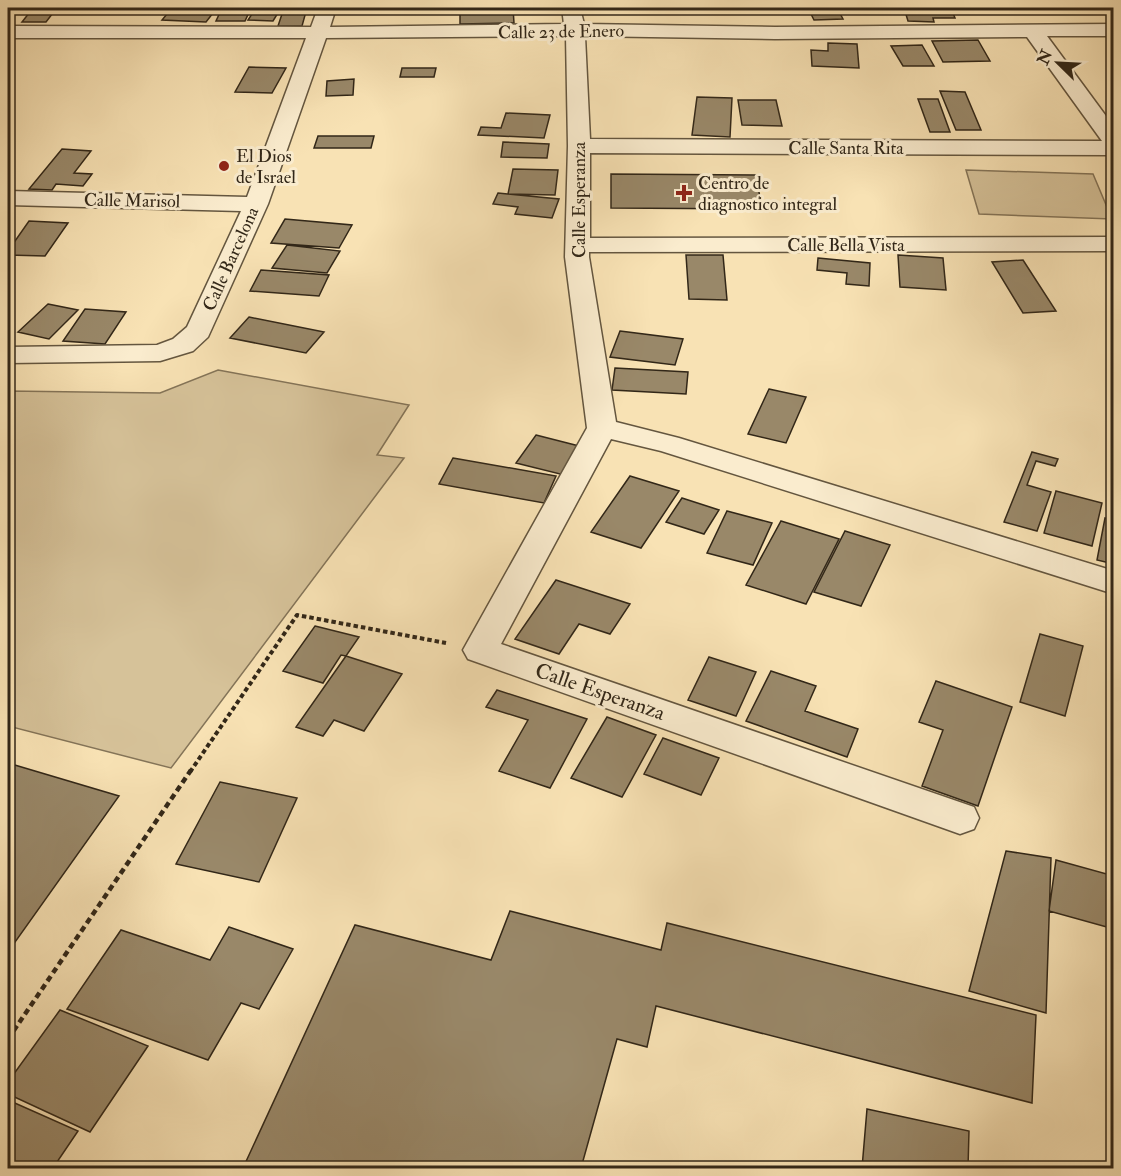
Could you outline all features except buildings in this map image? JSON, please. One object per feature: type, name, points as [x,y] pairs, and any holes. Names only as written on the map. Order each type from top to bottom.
[{"type":"street","name":"Calle Barcelona","points":[[8,355],[160,353],[183,345],[199,332],[256,204],[327,8]]},
{"type":"street","name":"Calle 23 de Enero","points":[[8,32],[453,33],[573,19],[775,33],[1113,30]]},
{"type":"street","name":"Calle Esperanza","points":[[573,19],[579,146],[578,245],[602,428]]},
{"type":"street","points":[[1033,30],[1113,143]]},
{"type":"street","name":"Calle Santa Rita","points":[[579,146],[1113,148]]},
{"type":"street","name":"Calle Marisol","points":[[8,198],[256,204]]},
{"type":"street","name":"Calle Bella Vista","points":[[578,245],[1113,244]]},
{"type":"street","points":[[480,650],[602,428],[669,444],[1113,583]]},
{"type":"street","name":"Calle Esperanza","points":[[480,650],[960,818]]},
{"type":"path","points":[[8,1040],[297,615],[480,650]]},
{"type":"shaded area","points":[[966,170],[1093,174],[1112,219],[979,214]]},
{"type":"shaded area","points":[[218,370],[409,405],[377,455],[404,458],[171,768],[8,726],[8,391],[160,393]]},
{"type":"place","name":"El Dios de Israel","points":[[224,166]]},
{"type":"place","name":"Centro de diagnostico integral","points":[[684,193]]}]
